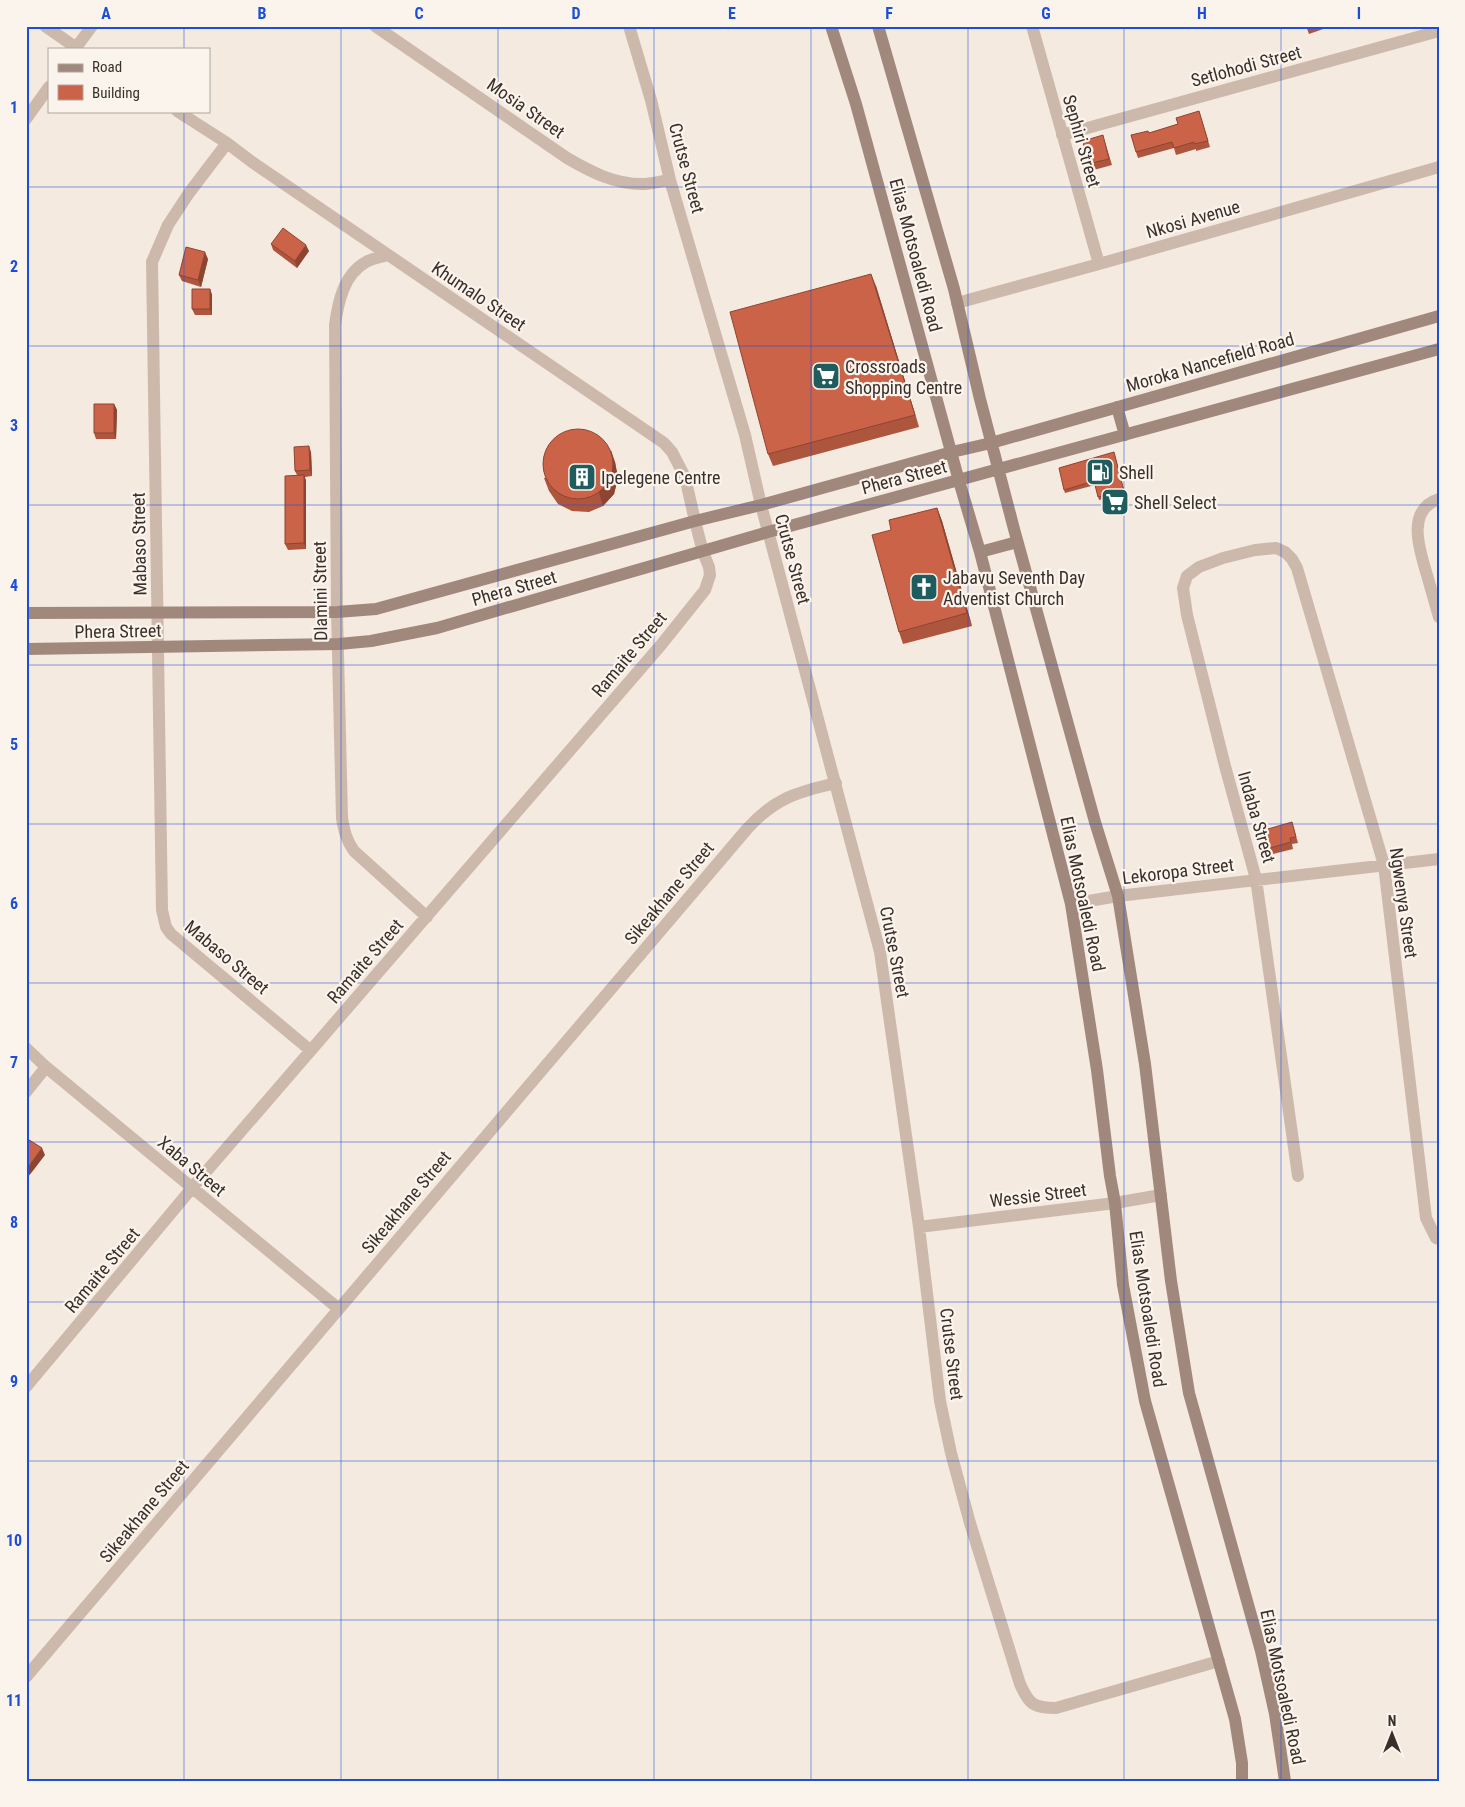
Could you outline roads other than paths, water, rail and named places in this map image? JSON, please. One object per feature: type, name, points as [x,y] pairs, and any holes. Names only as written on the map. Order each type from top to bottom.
[{"type":"main road","name":"Elias Motsoaledi Road","points":[[831,26],[856,104],[980,552],[1072,904],[1115,1203],[1123,1285],[1145,1401],[1235,1719],[1242,1763],[1242,1781]]},
{"type":"main road","name":"Elias Motsoaledi Road","points":[[878,26],[957,303],[1017,542],[1095,822],[1118,896],[1145,1064],[1170,1281],[1189,1393],[1261,1651],[1275,1714],[1285,1781]]},
{"type":"main road","name":"Moroka Nancefield Road","points":[[991,443],[1439,316]]},
{"type":"main road","points":[[998,470],[1439,349]]},
{"type":"main road","points":[[1117,407],[1125,435]]},
{"type":"main road","name":"Phera Street","points":[[26,613],[158,611],[337,612],[376,609],[695,521],[991,443]]},
{"type":"main road","name":"Phera Street","points":[[26,649],[339,644],[371,641],[438,628],[768,532],[998,470]]},
{"type":"main road","points":[[980,552],[1017,542]]},
{"type":"street","points":[[45,26],[77,48],[92,26]]},
{"type":"street","name":"Mosia Street","points":[[375,26],[567,158],[586,169],[606,178],[630,183],[642,184],[670,180]]},
{"type":"street","name":"Crutse Street","points":[[629,26],[651,100],[670,180],[745,435],[768,532],[880,952],[919,1227],[940,1401],[951,1453],[970,1523],[1020,1684],[1027,1700],[1034,1705],[1056,1708],[1218,1661]]},
{"type":"street","name":"Sephiri Street","points":[[1032,26],[1100,264]]},
{"type":"street","name":"Setlohodi Street","points":[[1062,135],[1439,31]]},
{"type":"street","points":[[26,119],[48,88]]},
{"type":"street","name":"Khumalo Street","points":[[179,112],[227,143],[252,162],[664,443],[672,452],[685,477],[703,552]]},
{"type":"street","name":"Mabaso Street","points":[[227,143],[189,193],[168,225],[152,262],[159,648],[161,904],[166,927],[171,934],[310,1050]]},
{"type":"street","name":"Nkosi Avenue","points":[[957,303],[1439,167]]},
{"type":"street","name":"Dlamini Street","points":[[388,255],[367,261],[351,275],[340,297],[337,310],[337,612],[342,818],[348,843],[354,850],[428,917]]},
{"type":"street","points":[[1439,499],[1425,508],[1418,519],[1417,533],[1439,617]]},
{"type":"street","name":"Indaba Street","points":[[1285,552],[1276,548],[1255,550],[1223,558],[1199,567],[1187,576],[1183,588],[1187,615],[1201,672],[1256,879],[1298,1176]]},
{"type":"street","name":"Ramaite Street","points":[[26,1387],[192,1188],[310,1050],[428,917],[706,590],[710,575],[703,552]]},
{"type":"street","name":"Ngwenya Street","points":[[1285,552],[1292,558],[1302,584],[1384,864],[1426,1218],[1436,1238],[1439,1239]]},
{"type":"street","name":"Sikeakhane Street","points":[[26,1677],[760,814],[788,796],[836,783]]},
{"type":"street","name":"Lekoropa Street","points":[[1072,904],[1118,896],[1256,879],[1439,859]]},
{"type":"street","name":"Xaba Street","points":[[26,1048],[46,1068],[339,1309]]},
{"type":"street","points":[[26,1092],[46,1068]]},
{"type":"street","name":"Wessie Street","points":[[919,1227],[1115,1203],[1161,1195]]},
{"type":"place","name":"Crossroads Shopping Centre","points":[[826,376]]},
{"type":"place","name":"Shell","points":[[1100,472]]},
{"type":"place","name":"Ipelegene Centre","points":[[582,477]]},
{"type":"place","name":"Shell Select","points":[[1115,502]]},
{"type":"place","name":"Jabavu Seventh Day Adventist Church","points":[[924,587]]}]
